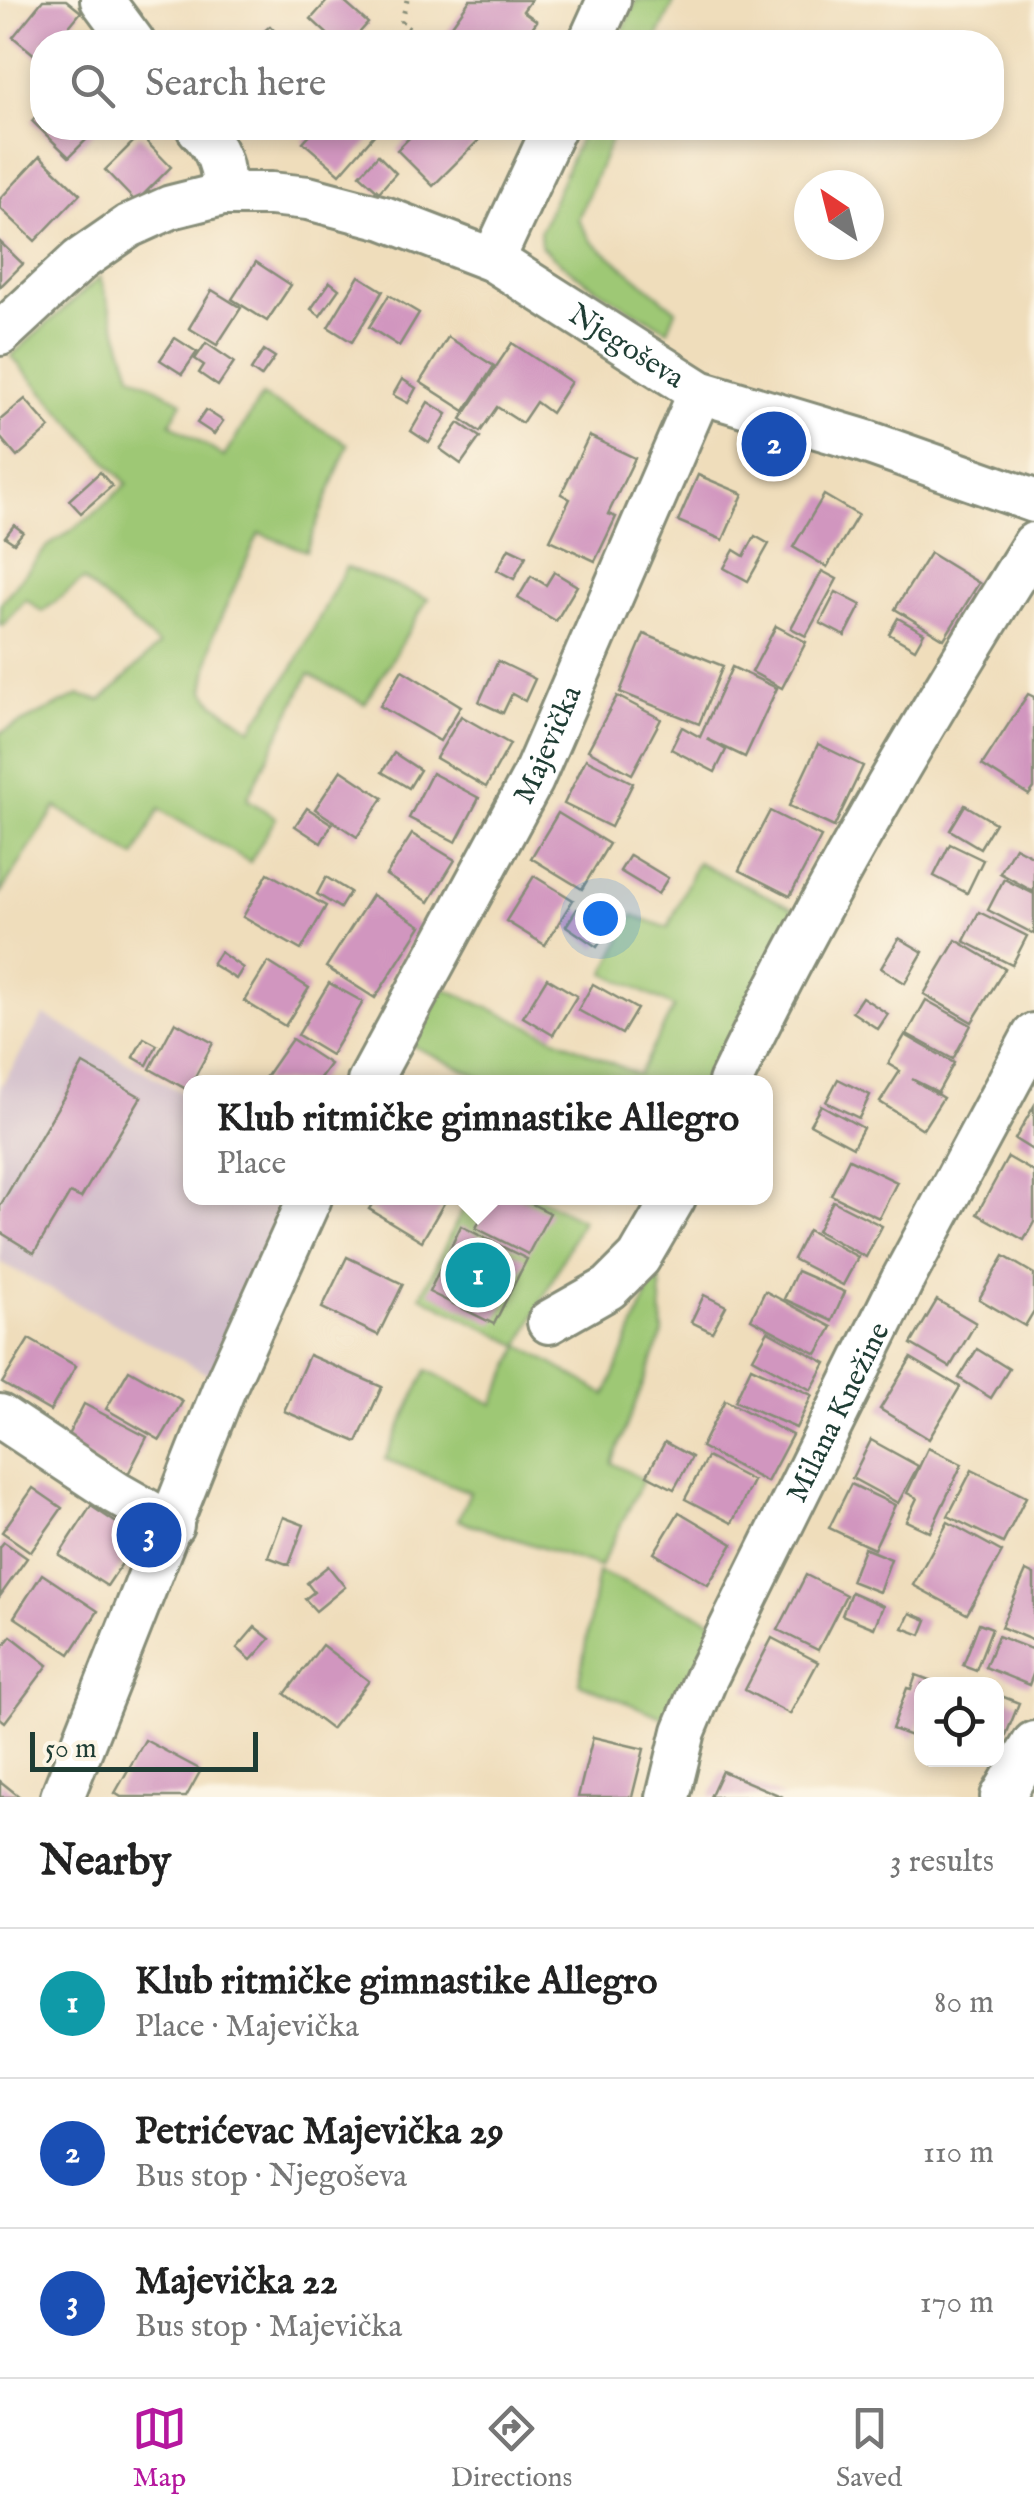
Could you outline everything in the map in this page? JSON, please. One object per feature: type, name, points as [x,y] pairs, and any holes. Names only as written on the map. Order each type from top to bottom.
[{"type":"street","points":[[102,0],[123,30]]},
{"type":"street","points":[[595,30],[609,0]]},
{"type":"street","points":[[209,140],[222,163],[224,194]]},
{"type":"street","points":[[493,260],[548,140]]},
{"type":"street","name":"Njegoševa","points":[[0,334],[80,260],[129,226],[171,207],[224,194],[308,198],[384,218],[493,260],[700,392],[864,440],[1034,501]]},
{"type":"street","name":"Majevička","points":[[372,1075],[532,780],[700,392]]},
{"type":"street","points":[[734,1075],[904,761],[1034,544]]},
{"type":"street","name":"Milana Knežine","points":[[668,1797],[684,1731],[706,1678],[902,1278],[1034,1035]]},
{"type":"street","points":[[62,1797],[256,1311],[307,1205]]},
{"type":"street","points":[[549,1322],[610,1288],[639,1258],[670,1205]]},
{"type":"street","points":[[0,1416],[116,1494],[172,1525]]},
{"type":"street","points":[[1002,1797],[1034,1743]]},
{"type":"path","points":[[408,0],[401,24],[411,30]]},
{"type":"shaded area","points":[[44,1015],[183,1093],[183,1205],[294,1205],[213,1377],[0,1262],[0,1088]]},
{"type":"green space","points":[[636,0],[675,0],[661,30],[623,30]]},
{"type":"green space","points":[[579,140],[611,140],[578,219],[591,241],[676,310],[668,330],[618,302],[556,259],[541,246],[540,232]]},
{"type":"green space","points":[[100,277],[131,374],[182,402],[170,423],[224,457],[262,396],[348,444],[306,551],[259,533],[214,633],[204,690],[214,703],[251,729],[293,668],[346,567],[428,599],[365,704],[309,674],[247,799],[276,818],[250,862],[159,809],[135,857],[56,807],[0,894],[0,733],[79,695],[101,701],[159,645],[83,580],[42,612],[26,599],[0,624],[0,604],[47,547],[92,516],[127,484],[11,356]]},
{"type":"green space","points":[[697,862],[805,914],[721,1075],[638,1075],[674,1007],[605,973],[633,915],[668,928]]},
{"type":"green space","points":[[444,988],[638,1075],[475,1075],[413,1046]]},
{"type":"green space","points":[[465,1205],[552,1205],[582,1220],[520,1345],[606,1395],[659,1266],[663,1333],[612,1463],[643,1480],[600,1567],[458,1520],[470,1492],[385,1459],[427,1370],[493,1404],[520,1346],[421,1296]]},
{"type":"green space","points":[[598,1572],[718,1623],[674,1722],[579,1683]]},
{"type":"building","points":[[43,0],[66,0],[81,12],[66,30],[30,30],[30,51],[13,37]]},
{"type":"building","points":[[328,0],[342,0],[368,23],[362,30],[323,30],[311,19]]},
{"type":"building","points":[[470,0],[531,0],[523,11],[537,21],[531,30],[449,30]]},
{"type":"building","points":[[52,140],[86,140],[69,157]]},
{"type":"building","points":[[135,140],[145,140],[171,167],[136,202],[105,170]]},
{"type":"building","points":[[305,140],[370,140],[340,174]]},
{"type":"building","points":[[407,140],[479,140],[433,186],[397,150]]},
{"type":"building","points":[[378,155],[396,173],[379,192],[360,175]]},
{"type":"building","points":[[40,156],[80,194],[35,241],[0,208],[0,199]]},
{"type":"building","points":[[0,242],[23,264],[0,287]]},
{"type":"building","points":[[256,262],[291,285],[267,321],[232,299]]},
{"type":"building","points":[[359,276],[383,291],[352,342],[328,327]]},
{"type":"building","points":[[330,282],[339,289],[320,316],[311,309]]},
{"type":"building","points":[[212,290],[241,308],[217,345],[189,328]]},
{"type":"building","points":[[389,295],[419,313],[399,346],[369,327]]},
{"type":"building","points":[[448,337],[494,366],[465,411],[420,382]]},
{"type":"building","points":[[175,338],[197,352],[182,374],[160,360]]},
{"type":"building","points":[[206,343],[234,362],[218,386],[199,373],[204,365],[195,359]]},
{"type":"building","points":[[512,343],[571,382],[551,413],[536,402],[522,423],[497,407],[480,432],[461,419]]},
{"type":"building","points":[[264,350],[275,357],[261,377],[251,370]]},
{"type":"building","points":[[402,379],[416,388],[408,403],[393,395]]},
{"type":"building","points":[[25,399],[50,428],[17,457],[0,437],[0,420]]},
{"type":"building","points":[[428,402],[447,414],[429,443],[411,431]]},
{"type":"building","points":[[206,410],[223,421],[214,434],[197,423]]},
{"type":"building","points":[[459,423],[480,437],[461,464],[440,449]]},
{"type":"building","points":[[589,436],[635,458],[608,514],[616,517],[595,561],[550,540],[570,499],[561,494]]},
{"type":"building","points":[[100,472],[112,486],[81,513],[69,500]]},
{"type":"building","points":[[698,475],[743,494],[723,540],[678,521]]},
{"type":"building","points":[[824,495],[858,515],[827,567],[793,547]]},
{"type":"building","points":[[14,525],[23,532],[14,543],[5,537]]},
{"type":"building","points":[[755,536],[769,544],[748,581],[724,568],[734,550],[744,556]]},
{"type":"building","points":[[509,548],[526,556],[514,579],[497,570]]},
{"type":"building","points":[[930,553],[979,583],[944,639],[895,609]]},
{"type":"building","points":[[822,571],[837,579],[806,636],[791,628]]},
{"type":"building","points":[[554,572],[577,586],[556,621],[518,598],[531,576],[546,585]]},
{"type":"building","points":[[836,592],[861,605],[845,636],[820,623]]},
{"type":"building","points":[[898,618],[924,633],[915,649],[889,634]]},
{"type":"building","points":[[776,626],[806,642],[782,688],[752,672]]},
{"type":"building","points":[[644,634],[723,666],[699,724],[620,692]]},
{"type":"building","points":[[498,661],[535,679],[525,701],[512,694],[503,713],[479,702]]},
{"type":"building","points":[[732,667],[777,688],[745,757],[707,739],[726,750],[715,772],[671,749],[682,727],[700,737]]},
{"type":"building","points":[[402,670],[461,706],[440,741],[380,706]]},
{"type":"building","points":[[1028,694],[1034,697],[1034,788],[1029,795],[982,765]]},
{"type":"building","points":[[617,696],[661,719],[632,774],[588,750]]},
{"type":"building","points":[[461,716],[510,744],[486,787],[436,758]]},
{"type":"building","points":[[818,744],[863,766],[834,827],[789,806]]},
{"type":"building","points":[[394,753],[420,770],[409,788],[382,772]]},
{"type":"building","points":[[586,759],[633,783],[611,827],[564,804]]},
{"type":"building","points":[[341,770],[383,798],[357,837],[315,809]]},
{"type":"building","points":[[432,773],[479,798],[456,842],[409,818]]},
{"type":"building","points":[[965,805],[995,823],[980,848],[950,830]]},
{"type":"building","points":[[307,808],[332,824],[321,843],[295,826]]},
{"type":"building","points":[[770,811],[821,837],[790,896],[739,870]]},
{"type":"building","points":[[558,813],[609,844],[582,889],[531,858]]},
{"type":"building","points":[[412,834],[455,860],[429,902],[386,875]]},
{"type":"building","points":[[950,844],[983,860],[967,893],[934,876]]},
{"type":"building","points":[[1015,847],[1034,857],[1034,892],[1000,873]]},
{"type":"building","points":[[630,855],[668,878],[658,894],[620,871]]},
{"type":"building","points":[[268,873],[326,906],[301,950],[243,917]]},
{"type":"building","points":[[534,876],[573,900],[545,945],[506,921]]},
{"type":"building","points":[[326,877],[350,892],[340,908],[317,894]]},
{"type":"building","points":[[1004,879],[1034,894],[1034,934],[988,910]]},
{"type":"building","points":[[372,895],[421,926],[375,998],[326,967]]},
{"type":"building","points":[[577,909],[609,929],[597,947],[566,926]]},
{"type":"building","points":[[979,912],[1027,936],[1012,965],[964,941]]},
{"type":"building","points":[[899,938],[923,952],[905,983],[881,968]]},
{"type":"building","points":[[956,940],[1005,969],[972,1022],[924,994]]},
{"type":"building","points":[[220,952],[243,968],[236,979],[212,964]]},
{"type":"building","points":[[268,962],[309,988],[285,1026],[244,1001]]},
{"type":"building","points":[[547,978],[577,996],[553,1035],[523,1017]]},
{"type":"building","points":[[329,983],[363,1002],[331,1055],[298,1035]]},
{"type":"building","points":[[593,984],[637,1009],[622,1034],[578,1010]]},
{"type":"building","points":[[862,997],[888,1014],[878,1029],[852,1012]]},
{"type":"building","points":[[926,1000],[971,1025],[953,1059],[907,1034]]},
{"type":"building","points":[[175,1022],[213,1043],[196,1075],[183,1075],[183,1087],[150,1069]]},
{"type":"building","points":[[905,1035],[954,1063],[938,1092],[912,1079],[943,1098],[923,1129],[880,1102],[900,1071],[888,1064]]},
{"type":"building","points":[[144,1038],[157,1045],[147,1065],[133,1057]]},
{"type":"building","points":[[292,1039],[330,1064],[322,1075],[267,1075]]},
{"type":"building","points":[[83,1064],[141,1097],[81,1198],[70,1193],[34,1253],[0,1232],[0,1206]]},
{"type":"building","points":[[838,1079],[870,1095],[859,1118],[826,1102]]},
{"type":"building","points":[[821,1105],[863,1128],[853,1147],[810,1124]]},
{"type":"building","points":[[1034,1106],[1034,1151],[1015,1139]]},
{"type":"building","points":[[1008,1157],[1034,1172],[1034,1222],[1024,1240],[977,1214]]},
{"type":"building","points":[[849,1159],[897,1182],[879,1218],[831,1195]]},
{"type":"building","points":[[833,1201],[882,1226],[866,1257],[817,1231]]},
{"type":"building","points":[[372,1205],[443,1205],[422,1241],[369,1209]]},
{"type":"building","points":[[488,1205],[534,1205],[550,1213],[528,1254],[476,1228]]},
{"type":"building","points":[[461,1226],[527,1259],[494,1324],[429,1292]]},
{"type":"building","points":[[808,1230],[858,1257],[843,1285],[793,1259]]},
{"type":"building","points":[[1004,1256],[1034,1274],[1034,1311],[1025,1326],[979,1299]]},
{"type":"building","points":[[347,1257],[403,1284],[378,1335],[322,1308]]},
{"type":"building","points":[[797,1271],[845,1292],[832,1321],[784,1299]]},
{"type":"building","points":[[765,1291],[832,1327],[817,1354],[751,1319]]},
{"type":"building","points":[[704,1295],[726,1306],[712,1332],[691,1322]]},
{"type":"building","points":[[937,1300],[976,1323],[950,1367],[911,1344]]},
{"type":"building","points":[[768,1331],[826,1363],[811,1390],[753,1358]]},
{"type":"building","points":[[29,1339],[76,1366],[50,1411],[2,1383]]},
{"type":"building","points":[[977,1349],[1009,1369],[991,1398],[959,1378]]},
{"type":"building","points":[[309,1355],[382,1387],[357,1442],[284,1411]]},
{"type":"building","points":[[911,1358],[960,1387],[929,1439],[880,1409]]},
{"type":"building","points":[[751,1367],[812,1395],[796,1428],[735,1401]]},
{"type":"building","points":[[129,1370],[183,1401],[160,1440],[106,1409]]},
{"type":"building","points":[[725,1400],[792,1435],[767,1482],[701,1447]]},
{"type":"building","points":[[84,1404],[147,1437],[126,1478],[63,1445]]},
{"type":"building","points":[[871,1440],[918,1466],[898,1503],[852,1478]]},
{"type":"building","points":[[665,1442],[692,1457],[674,1489],[647,1475]]},
{"type":"building","points":[[928,1448],[962,1464],[930,1532],[906,1521],[917,1498],[907,1493]]},
{"type":"building","points":[[707,1457],[753,1481],[732,1523],[685,1499]]},
{"type":"building","points":[[972,1470],[1026,1497],[1003,1543],[948,1516]]},
{"type":"building","points":[[851,1484],[895,1505],[874,1549],[829,1528]]},
{"type":"building","points":[[33,1488],[62,1508],[31,1552],[2,1532]]},
{"type":"building","points":[[91,1506],[139,1538],[107,1586],[59,1555]]},
{"type":"building","points":[[679,1512],[733,1544],[708,1585],[654,1553]]},
{"type":"building","points":[[283,1517],[304,1525],[289,1565],[268,1557]]},
{"type":"building","points":[[948,1522],[1002,1552],[967,1614],[913,1585]]},
{"type":"building","points":[[4,1542],[27,1558],[0,1596],[0,1547]]},
{"type":"building","points":[[864,1548],[891,1559],[879,1592],[851,1581]]},
{"type":"building","points":[[328,1566],[345,1587],[316,1611],[305,1599],[314,1592],[307,1583]]},
{"type":"building","points":[[1026,1571],[1034,1575],[1034,1641],[1001,1627]]},
{"type":"building","points":[[42,1574],[98,1611],[70,1654],[14,1617]]},
{"type":"building","points":[[806,1575],[846,1595],[818,1650],[778,1630]]},
{"type":"building","points":[[851,1592],[883,1606],[874,1628],[842,1615]]},
{"type":"building","points":[[910,1613],[927,1620],[921,1635],[903,1628]]},
{"type":"building","points":[[979,1623],[992,1628],[976,1670],[963,1665]]},
{"type":"building","points":[[255,1627],[270,1639],[251,1660],[237,1648]]},
{"type":"building","points":[[11,1636],[48,1665],[5,1722],[0,1718],[0,1650]]},
{"type":"building","points":[[998,1636],[1034,1650],[1034,1672],[1029,1685],[985,1667]]},
{"type":"building","points":[[772,1638],[818,1662],[790,1714],[745,1690]]},
{"type":"building","points":[[322,1645],[369,1681],[331,1729],[285,1694]]},
{"type":"building","points":[[914,1681],[914,1737],[892,1729],[907,1688],[911,1689]]},
{"type":"building","points":[[1004,1697],[1019,1703],[1004,1740]]},
{"type":"building","points":[[593,1737],[644,1749],[632,1797],[578,1797]]},
{"type":"building","points":[[145,1740],[201,1770],[186,1797],[121,1797],[115,1793]]},
{"type":"building","points":[[722,1771],[783,1797],[710,1797]]},
{"type":"building","points":[[0,1781],[20,1797],[0,1797]]},
{"type":"place","name":"Petrićevac Majevička 29","points":[[774,444]]},
{"type":"place","name":"Klub ritmičke gimnastike Allegro","points":[[478,1275]]},
{"type":"place","name":"Majevička 22","points":[[149,1535]]}]
